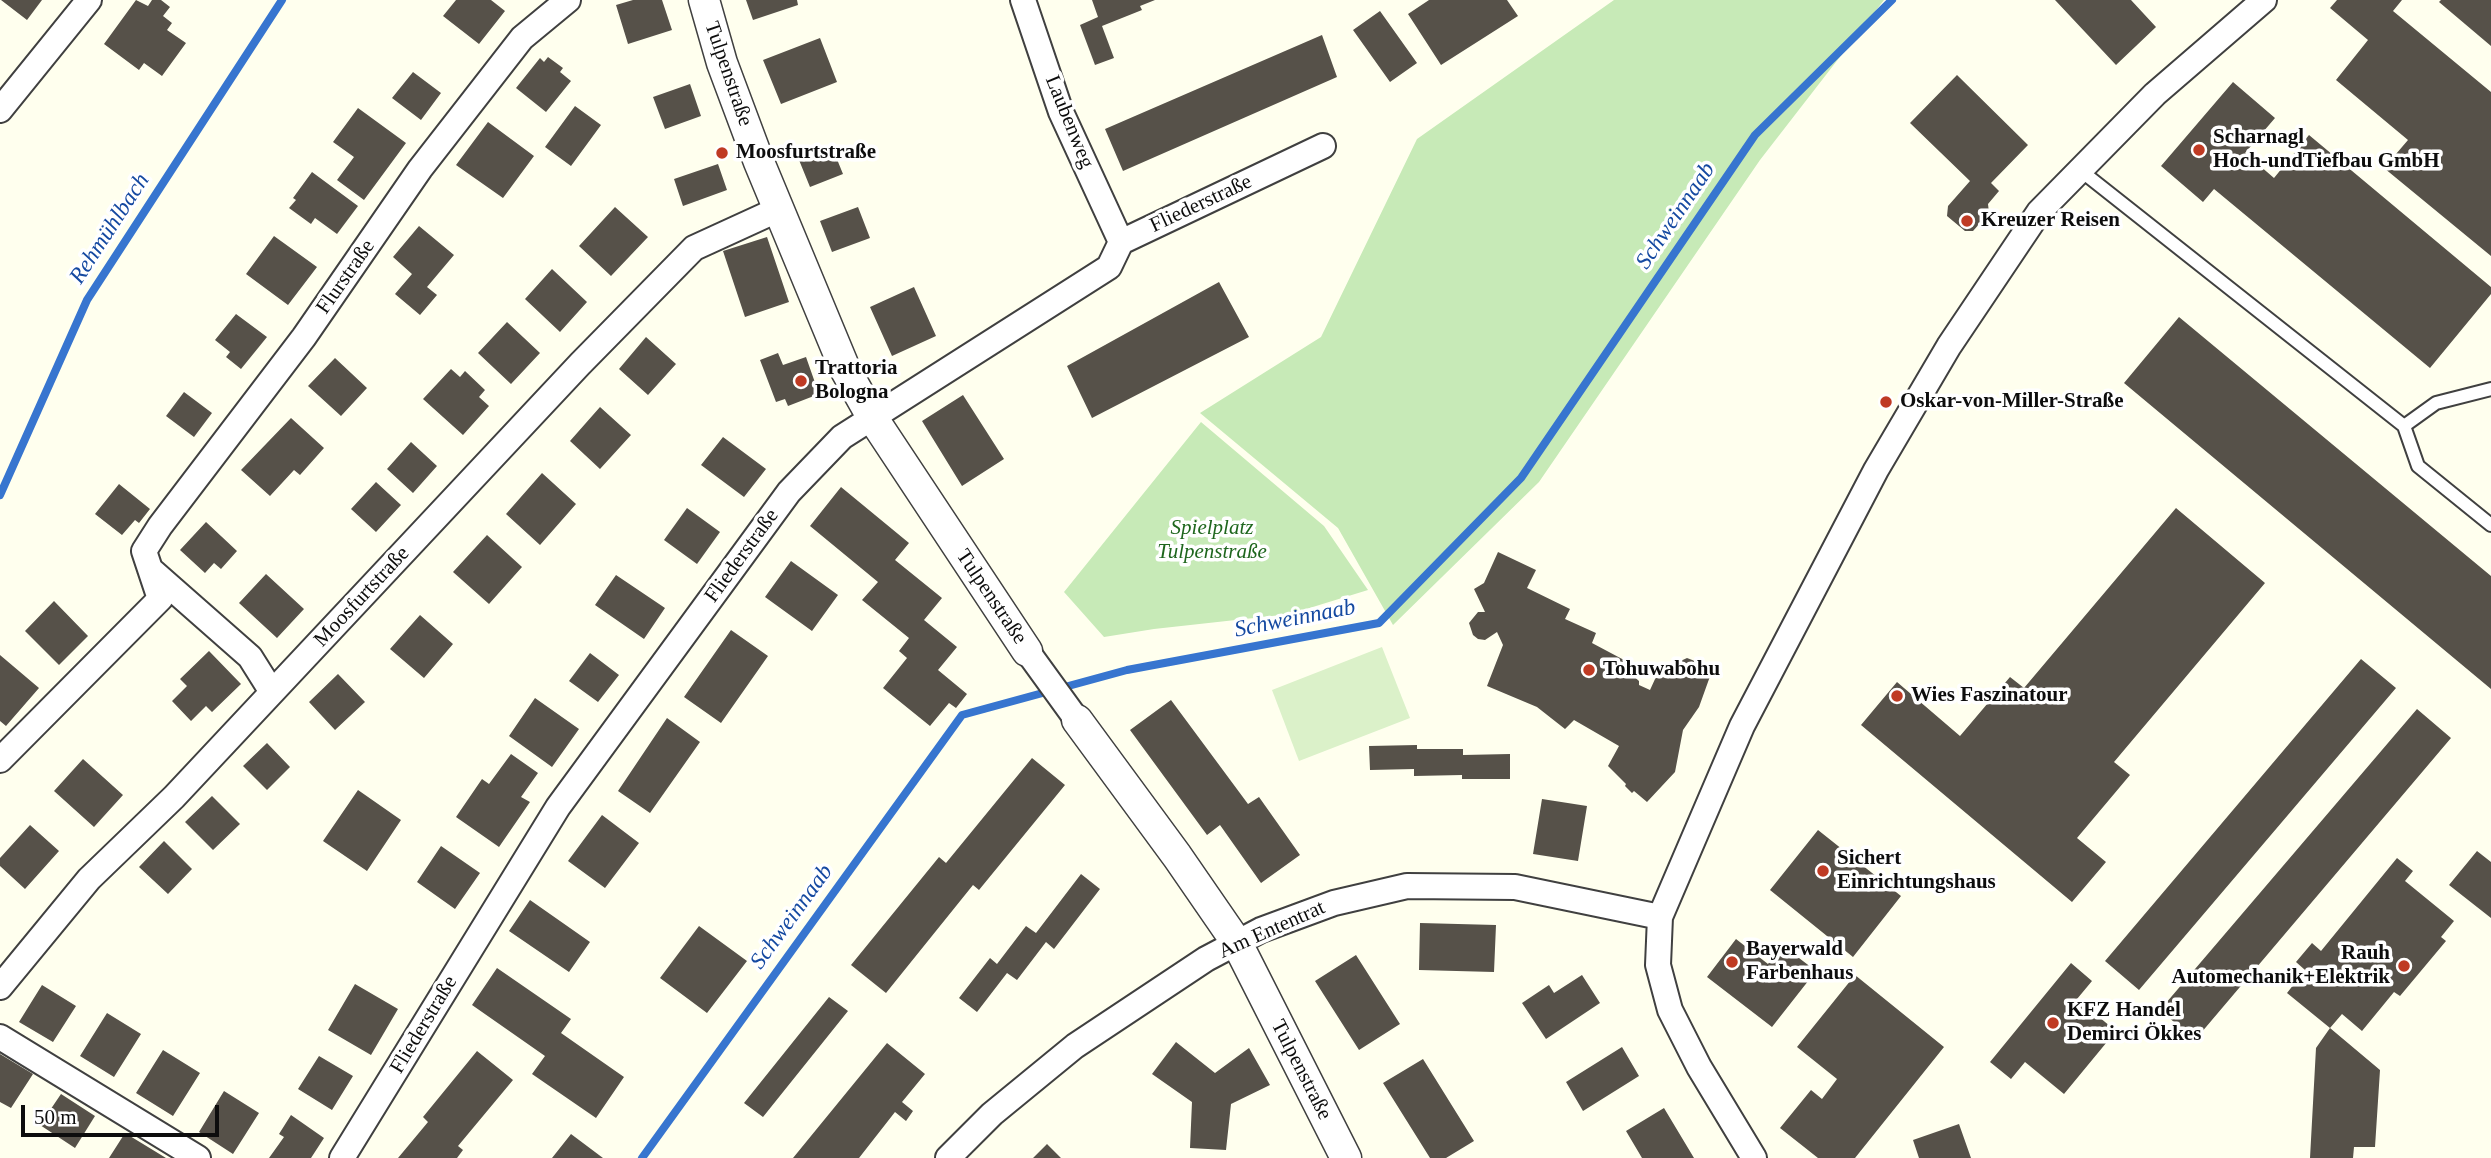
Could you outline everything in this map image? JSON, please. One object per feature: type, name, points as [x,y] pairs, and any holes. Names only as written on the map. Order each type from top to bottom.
[{"type":"street","points":[[0,110],[89,0]]},
{"type":"street","name":"Flurstraße","points":[[148,567],[144,551],[160,526],[304,337],[420,169],[522,38],[568,0]]},
{"type":"street","name":"Tulpenstraße","points":[[704,0],[722,63],[778,210],[845,369],[872,417],[1027,651],[1237,943],[1346,1158]]},
{"type":"street","name":"Laubenweg","points":[[1023,0],[1061,112],[1121,242]]},
{"type":"street","points":[[1754,1158],[1699,1067],[1670,1010],[1658,965],[1660,917],[1742,726],[1876,470],[1949,346],[2039,212],[2155,93],[2263,0]]},
{"type":"street","name":"Fliederstraße","points":[[342,1158],[558,807],[789,492],[842,437],[1109,267],[1121,242],[1323,146]]},
{"type":"street","name":"Moosfurtstraße","points":[[0,987],[89,879],[174,797],[580,364],[694,248],[778,210]]},
{"type":"street","points":[[148,567],[250,657],[272,692]]},
{"type":"street","points":[[0,760],[160,599],[148,567]]},
{"type":"street","name":"Am Ententrat","points":[[948,1158],[992,1114],[1075,1045],[1206,959],[1261,930],[1334,902],[1407,886],[1515,887],[1660,917]]},
{"type":"street","points":[[0,1037],[198,1158]]},
{"type":"lane","points":[[2080,170],[2404,426],[2418,466],[2491,525]]},
{"type":"lane","points":[[2404,426],[2436,402],[2491,389]]},
{"type":"green space","points":[[1614,0],[1884,0],[1760,160],[1539,482],[1393,625],[1338,528],[1200,413],[1321,337],[1417,139]]},
{"type":"green space","name":"Spielplatz Tulpenstraße","points":[[1201,422],[1324,526],[1368,590],[1290,614],[1104,637],[1064,592]]},
{"type":"green space","points":[[1382,647],[1410,718],[1299,761],[1272,690]]},
{"type":"building","points":[[1,0],[42,0],[27,20]]},
{"type":"building","points":[[136,0],[148,6],[152,0],[161,0],[170,7],[163,16],[172,23],[167,30],[186,43],[162,76],[144,63],[139,70],[104,44]]},
{"type":"building","points":[[456,0],[491,0],[505,11],[479,44],[443,16]]},
{"type":"building","points":[[633,0],[662,0],[672,30],[628,44],[616,5]]},
{"type":"building","points":[[746,0],[797,0],[798,5],[753,20]]},
{"type":"building","points":[[1092,0],[1155,0],[1140,6],[1142,10],[1102,26],[1114,58],[1095,65],[1080,25],[1098,17]]},
{"type":"building","points":[[1429,0],[1507,0],[1518,16],[1441,65],[1408,14]]},
{"type":"building","points":[[2055,0],[2131,0],[2156,27],[2116,65]]},
{"type":"building","points":[[2337,0],[2402,0],[2393,11],[2491,92],[2491,256],[2384,168],[2408,140],[2336,80],[2368,40],[2330,8]]},
{"type":"building","points":[[2491,0],[2491,46],[2439,2]]},
{"type":"building","points":[[1380,11],[1417,63],[1390,82],[1353,30]]},
{"type":"building","points":[[1322,35],[1337,77],[1123,171],[1105,129]]},
{"type":"building","points":[[820,38],[837,82],[781,104],[763,60]]},
{"type":"building","points":[[548,57],[563,68],[560,72],[571,81],[546,112],[516,88],[540,58],[544,62]]},
{"type":"building","points":[[413,72],[441,93],[421,120],[392,98]]},
{"type":"building","points":[[1957,75],[2028,145],[1991,183],[1999,191],[1988,204],[1989,213],[1973,231],[1965,231],[1947,216],[1948,206],[1970,181],[1910,123]]},
{"type":"building","points":[[2233,82],[2275,118],[2245,153],[2274,178],[2309,135],[2491,287],[2491,294],[2430,368],[2214,189],[2203,202],[2161,166]]},
{"type":"building","points":[[690,84],[701,116],[665,129],[653,97]]},
{"type":"building","points":[[575,106],[601,125],[571,166],[545,147]]},
{"type":"building","points":[[358,108],[406,143],[364,200],[337,180],[354,157],[333,142]]},
{"type":"building","points":[[488,122],[534,156],[503,198],[456,165]]},
{"type":"building","points":[[832,147],[843,174],[810,187],[799,160]]},
{"type":"building","points":[[718,164],[727,190],[683,206],[674,179]]},
{"type":"building","points":[[312,172],[358,206],[337,234],[315,218],[311,224],[289,208]]},
{"type":"building","points":[[615,207],[648,237],[611,276],[579,246]]},
{"type":"building","points":[[858,207],[870,238],[832,252],[820,221]]},
{"type":"building","points":[[419,226],[454,255],[427,287],[437,295],[420,315],[395,294],[412,274],[393,257]]},
{"type":"building","points":[[274,236],[317,267],[288,305],[246,274]]},
{"type":"building","points":[[767,237],[789,302],[745,317],[723,251]]},
{"type":"building","points":[[552,269],[587,302],[560,332],[525,299]]},
{"type":"building","points":[[1219,282],[1249,337],[1092,418],[1067,366]]},
{"type":"building","points":[[914,287],[936,336],[892,356],[870,307]]},
{"type":"building","points":[[236,314],[267,337],[241,369],[226,357],[230,352],[215,340]]},
{"type":"building","points":[[2179,317],[2491,576],[2491,689],[2124,383]]},
{"type":"building","points":[[507,322],[540,353],[511,384],[478,353]]},
{"type":"building","points":[[646,337],[676,364],[648,395],[619,369]]},
{"type":"building","points":[[778,353],[783,365],[806,357],[819,394],[788,406],[785,399],[776,402],[760,360]]},
{"type":"building","points":[[335,358],[367,388],[341,416],[308,386]]},
{"type":"building","points":[[451,369],[460,377],[465,371],[485,390],[479,397],[489,406],[463,435],[423,399]]},
{"type":"building","points":[[184,392],[212,413],[194,437],[166,416]]},
{"type":"building","points":[[963,395],[1004,459],[962,486],[922,421]]},
{"type":"building","points":[[600,407],[631,435],[600,469],[570,441]]},
{"type":"building","points":[[291,418],[324,448],[300,475],[294,470],[270,496],[241,470]]},
{"type":"building","points":[[723,437],[766,469],[744,497],[701,465]]},
{"type":"building","points":[[411,442],[437,466],[413,493],[387,469]]},
{"type":"building","points":[[542,473],[576,504],[540,545],[506,514]]},
{"type":"building","points":[[376,482],[401,505],[376,532],[351,509]]},
{"type":"building","points":[[119,484],[150,509],[139,523],[135,520],[122,535],[95,514]]},
{"type":"building","points":[[841,487],[909,543],[895,560],[942,598],[924,620],[957,647],[938,670],[967,694],[956,708],[949,703],[930,726],[883,688],[907,658],[899,651],[909,638],[862,600],[878,582],[810,526]]},
{"type":"building","points":[[687,508],[720,532],[697,564],[664,540]]},
{"type":"building","points":[[2176,508],[2265,583],[2114,762],[2130,775],[2077,838],[2106,862],[2072,902],[1861,725],[1897,682],[1960,736],[2010,677],[2024,688]]},
{"type":"building","points":[[206,522],[237,551],[221,569],[214,563],[205,573],[180,550]]},
{"type":"building","points":[[487,535],[522,567],[489,604],[453,572]]},
{"type":"building","points":[[1498,552],[1536,570],[1527,588],[1570,609],[1565,619],[1596,633],[1592,643],[1624,660],[1622,666],[1639,681],[1639,685],[1650,690],[1661,666],[1672,665],[1687,658],[1713,668],[1699,707],[1683,730],[1675,772],[1647,802],[1634,791],[1632,793],[1608,766],[1619,746],[1574,720],[1565,729],[1537,707],[1487,686],[1503,645],[1497,632],[1485,640],[1478,639],[1473,635],[1469,623],[1478,612],[1485,612],[1474,589],[1484,583]]},
{"type":"building","points":[[791,561],[838,595],[812,631],[765,597]]},
{"type":"building","points":[[266,574],[304,609],[277,638],[239,603]]},
{"type":"building","points":[[616,575],[665,608],[644,639],[595,605]]},
{"type":"building","points":[[54,601],[88,636],[59,665],[25,631]]},
{"type":"building","points":[[420,615],[453,644],[424,678],[390,649]]},
{"type":"building","points":[[731,630],[768,656],[721,723],[684,697]]},
{"type":"building","points":[[209,651],[241,684],[212,712],[206,706],[191,721],[172,701],[187,686],[180,679]]},
{"type":"building","points":[[590,653],[619,675],[598,702],[569,681]]},
{"type":"building","points":[[0,655],[39,688],[6,726],[0,721]]},
{"type":"building","points":[[2361,659],[2396,688],[2139,990],[2105,961]]},
{"type":"building","points":[[338,674],[365,702],[335,730],[309,702]]},
{"type":"building","points":[[535,698],[579,729],[552,767],[509,736]]},
{"type":"building","points":[[1171,700],[1248,804],[1259,797],[1300,855],[1261,883],[1220,825],[1207,835],[1130,730]]},
{"type":"building","points":[[2417,709],[2451,738],[2195,1040],[2160,1010]]},
{"type":"building","points":[[667,718],[700,742],[650,813],[618,791]]},
{"type":"building","points":[[267,743],[290,767],[267,790],[243,766]]},
{"type":"building","points":[[1417,745],[1417,749],[1463,749],[1463,755],[1510,754],[1510,779],[1462,779],[1462,775],[1414,776],[1414,769],[1370,770],[1369,746]]},
{"type":"building","points":[[511,754],[538,773],[521,797],[530,802],[499,847],[456,817],[482,779],[489,784]]},
{"type":"building","points":[[1032,758],[1065,785],[979,890],[973,885],[886,993],[851,965],[939,857],[946,863]]},
{"type":"building","points":[[83,759],[123,795],[94,827],[54,791]]},
{"type":"building","points":[[358,790],[401,820],[367,871],[323,841]]},
{"type":"building","points":[[212,796],[240,824],[213,850],[185,822]]},
{"type":"building","points":[[1542,799],[1587,806],[1578,861],[1533,854]]},
{"type":"building","points":[[602,815],[639,843],[605,888],[568,861]]},
{"type":"building","points":[[30,825],[59,851],[25,889],[0,866],[0,858]]},
{"type":"building","points":[[1818,830],[1901,896],[1853,957],[1770,890]]},
{"type":"building","points":[[164,841],[192,869],[168,894],[139,867]]},
{"type":"building","points":[[441,846],[480,873],[455,909],[417,882]]},
{"type":"building","points":[[2477,851],[2491,862],[2491,918],[2449,885]]},
{"type":"building","points":[[2397,858],[2413,871],[2405,881],[2454,921],[2441,937],[2446,941],[2400,996],[2394,992],[2362,1031],[2342,1014],[2330,1028],[2287,993],[2305,970],[2296,962],[2312,943],[2321,951]]},
{"type":"building","points":[[1081,874],[1100,889],[1054,949],[1046,942],[1017,980],[1007,973],[977,1012],[959,998],[990,958],[997,964],[1026,926],[1036,933]]},
{"type":"building","points":[[530,900],[590,942],[569,972],[509,931]]},
{"type":"building","points":[[1420,923],[1496,925],[1494,972],[1419,970]]},
{"type":"building","points":[[699,926],[747,961],[707,1013],[660,978]]},
{"type":"building","points":[[1736,939],[1768,964],[1782,945],[1816,971],[1772,1027],[1707,977]]},
{"type":"building","points":[[1356,955],[1400,1024],[1359,1050],[1315,981]]},
{"type":"building","points":[[2071,963],[2092,981],[2077,999],[2116,1031],[2064,1094],[2025,1062],[2011,1079],[1990,1062]]},
{"type":"building","points":[[497,968],[571,1019],[561,1033],[624,1077],[596,1118],[532,1074],[545,1056],[472,1005]]},
{"type":"building","points":[[1582,975],[1600,1003],[1546,1039],[1522,1003],[1549,985],[1554,993]]},
{"type":"building","points":[[1855,975],[1944,1047],[1855,1158],[1818,1158],[1780,1128],[1811,1090],[1822,1099],[1837,1079],[1797,1047]]},
{"type":"building","points":[[355,984],[398,1009],[371,1055],[328,1030]]},
{"type":"building","points":[[42,985],[76,1006],[53,1042],[19,1022]]},
{"type":"building","points":[[829,997],[848,1011],[763,1117],[744,1103]]},
{"type":"building","points":[[107,1013],[141,1034],[114,1077],[80,1056]]},
{"type":"building","points":[[2330,1028],[2380,1070],[2375,1147],[2354,1147],[2353,1158],[2310,1158],[2316,1048]]},
{"type":"building","points":[[1176,1042],[1215,1073],[1249,1048],[1270,1085],[1231,1104],[1226,1150],[1190,1148],[1192,1102],[1152,1074]]},
{"type":"building","points":[[887,1043],[925,1074],[902,1102],[913,1111],[906,1121],[895,1112],[859,1158],[793,1158]]},
{"type":"building","points":[[1622,1047],[1639,1076],[1583,1111],[1566,1082]]},
{"type":"building","points":[[163,1050],[200,1073],[173,1116],[136,1093]]},
{"type":"building","points":[[477,1051],[513,1080],[458,1146],[463,1150],[457,1158],[398,1158],[428,1122],[423,1117]]},
{"type":"building","points":[[0,1054],[33,1074],[11,1108],[0,1102]]},
{"type":"building","points":[[319,1056],[353,1076],[332,1110],[298,1089]]},
{"type":"building","points":[[1423,1059],[1474,1141],[1446,1158],[1430,1158],[1383,1083]]},
{"type":"building","points":[[224,1091],[259,1113],[233,1154],[199,1132]]},
{"type":"building","points":[[61,1094],[95,1116],[75,1148],[40,1125]]},
{"type":"building","points":[[1664,1108],[1694,1158],[1642,1158],[1626,1131]]},
{"type":"building","points":[[291,1115],[324,1138],[311,1158],[269,1158],[284,1137],[279,1134]]},
{"type":"building","points":[[1959,1124],[1971,1158],[1919,1158],[1913,1140]]},
{"type":"building","points":[[125,1133],[166,1158],[109,1158]]},
{"type":"building","points":[[571,1134],[603,1158],[552,1158]]},
{"type":"building","points":[[1047,1144],[1061,1158],[1033,1158]]},
{"type":"waterway","name":"Rehmühlbach","points":[[0,495],[87,300],[282,0]]},
{"type":"waterway","name":"Schweinnaab","points":[[642,1158],[962,715],[1127,670],[1379,623],[1521,478],[1755,135],[1892,0]]},
{"type":"place","name":"Scharnagl Hoch-undTiefbau GmbH","points":[[2199,150]]},
{"type":"place","name":"Moosfurtstraße","points":[[722,153]]},
{"type":"place","name":"Kreuzer Reisen","points":[[1967,221]]},
{"type":"place","name":"Trattoria Bologna","points":[[801,381]]},
{"type":"place","name":"Oskar-von-Miller-Straße","points":[[1886,402]]},
{"type":"place","name":"Tohuwabohu","points":[[1589,670]]},
{"type":"place","name":"Wies Faszinatour","points":[[1897,696]]},
{"type":"place","name":"Sichert Einrichtungshaus","points":[[1823,871]]},
{"type":"place","name":"Bayerwald Farbenhaus","points":[[1732,962]]},
{"type":"place","name":"Rauh Automechanik+Elektrik","points":[[2404,966]]},
{"type":"place","name":"KFZ Handel Demirci Ökkes","points":[[2053,1023]]}]
